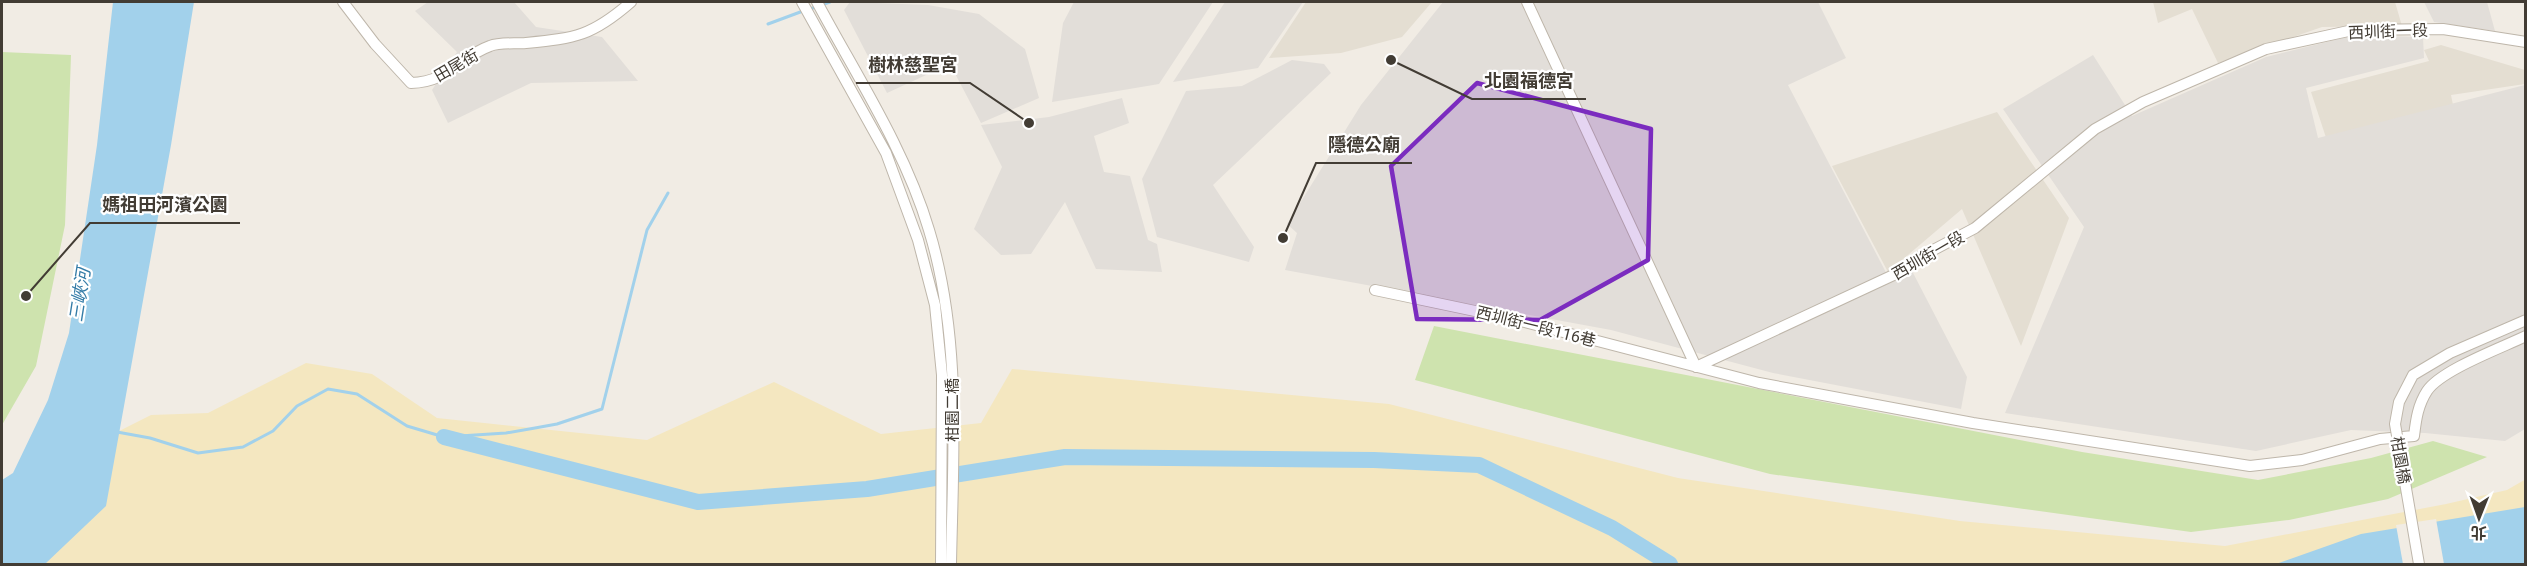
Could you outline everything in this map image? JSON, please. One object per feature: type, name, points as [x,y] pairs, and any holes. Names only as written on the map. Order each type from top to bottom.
[{"type":"street","name":"田尾街","points":[[344,2],[375,44],[404,77],[411,82],[418,82],[442,76],[490,46],[562,40],[590,32],[631,2]]},
{"type":"street","name":"柑園二橋","points":[[802,2],[886,153],[906,205],[935,305],[942,375],[940,564]]},
{"type":"street","name":"柑園二橋","points":[[817,2],[904,165],[929,228],[937,258],[951,346],[951,564]]},
{"type":"street","points":[[1527,2],[1696,368]]},
{"type":"street","name":"西圳街一段","points":[[1696,368],[1900,272],[1920,257],[1974,228],[2095,129],[2143,102],[2266,49],[2353,30],[2443,29],[2526,42]]},
{"type":"street","name":"西圳街一段116巷","points":[[1375,290],[1512,319],[1759,383],[1972,423],[2250,466],[2302,460],[2380,440],[2414,436],[2416,414],[2428,390],[2443,375],[2526,336]]},
{"type":"street","name":"柑園橋","points":[[2419,564],[2395,424],[2399,402],[2413,375],[2450,353],[2526,320]]},
{"type":"highlighted area","points":[[1477,83],[1651,129],[1648,260],[1540,320],[1417,319],[1391,166]]},
{"type":"shaded area","points":[[428,2],[514,2],[536,27],[602,37],[638,81],[531,83],[448,123],[432,90],[457,52],[415,11]]},
{"type":"shaded area","points":[[850,2],[928,5],[979,14],[1025,49],[1039,98],[981,123],[950,64],[887,93],[844,10]]},
{"type":"shaded area","points":[[1074,2],[1213,2],[1159,84],[1052,102],[1063,23]]},
{"type":"shaded area","points":[[1225,2],[1303,2],[1258,68],[1173,82]]},
{"type":"shaded area","points":[[1306,2],[1432,2],[1402,37],[1341,53],[1269,58]]},
{"type":"shaded area","points":[[1443,2],[1818,2],[1846,58],[1788,85],[1891,282],[1912,271],[1967,377],[1961,409],[1773,373],[1611,330],[1285,270],[1297,233],[1287,224],[1361,105]]},
{"type":"shaded area","points":[[2153,2],[2395,2],[2402,26],[2322,27],[2218,63],[2192,9],[2158,23]]},
{"type":"shaded area","points":[[2424,2],[2487,2],[2495,31],[2434,22]]},
{"type":"shaded area","points":[[2355,35],[2423,37],[2424,58],[2306,88],[2318,138],[2525,85],[2525,429],[2505,441],[2425,433],[2351,430],[2256,451],[2005,413],[2084,227],[2003,109],[2093,55],[2132,116],[2266,57]]},
{"type":"shaded area","points":[[2441,45],[2525,70],[2525,84],[2451,95],[2459,135],[2336,168],[2311,92],[2429,61],[2424,50]]},
{"type":"shaded area","points":[[1292,60],[1324,64],[1331,73],[1213,185],[1254,247],[1249,262],[1157,237],[1142,179],[1186,91],[1242,86]]},
{"type":"shaded area","points":[[1122,98],[1129,123],[1094,136],[1104,172],[1130,176],[1148,240],[1157,244],[1162,272],[1096,269],[1065,202],[1031,254],[1001,255],[974,229],[1002,167],[981,125],[1049,117]]},
{"type":"shaded area","points":[[1997,112],[2069,218],[2021,346],[1962,209],[1888,272],[1832,166]]},
{"type":"green space","points":[[2,52],[71,55],[65,225],[36,366],[2,425]]},
{"type":"green space","points":[[1434,326],[2082,452],[2258,480],[2371,458],[2433,441],[2487,457],[2388,499],[2289,520],[2191,532],[1770,474],[1415,380]]},
{"type":"sand","points":[[306,363],[372,374],[437,418],[647,440],[774,382],[881,434],[981,423],[1012,369],[1389,404],[1678,478],[1960,521],[2225,546],[2446,504],[2507,490],[2526,479],[2525,564],[2,564],[2,490],[151,415],[208,413]]},
{"type":"water","name":"三峽河","points":[[113,2],[194,2],[171,145],[106,506],[45,564],[2,564],[2,480],[13,473],[48,400],[69,333],[97,145]]},
{"type":"water","points":[[2525,507],[2525,564],[2276,564],[2361,534]]},
{"type":"pier","points":[[2436,519],[2444,564],[2403,564],[2396,525]]},
{"type":"waterway","points":[[810,9],[830,2]]},
{"type":"waterway","points":[[768,24],[803,11]]},
{"type":"waterway","points":[[117,432],[150,438],[198,453],[243,447],[273,431],[297,406],[328,389],[357,394],[407,426],[444,437],[506,433],[535,428],[557,424],[602,409],[647,230],[668,193]]},
{"type":"waterway","points":[[444,437],[698,502],[867,489],[1065,457],[1374,460],[1479,465],[1612,528],[1670,564]]},
{"type":"place","name":"北園福德宮","points":[[1391,60]]},
{"type":"place","name":"樹林慈聖宮","points":[[1029,123]]},
{"type":"place","name":"隱德公廟","points":[[1283,238]]},
{"type":"place","name":"媽祖田河濱公園","points":[[26,296]]}]
